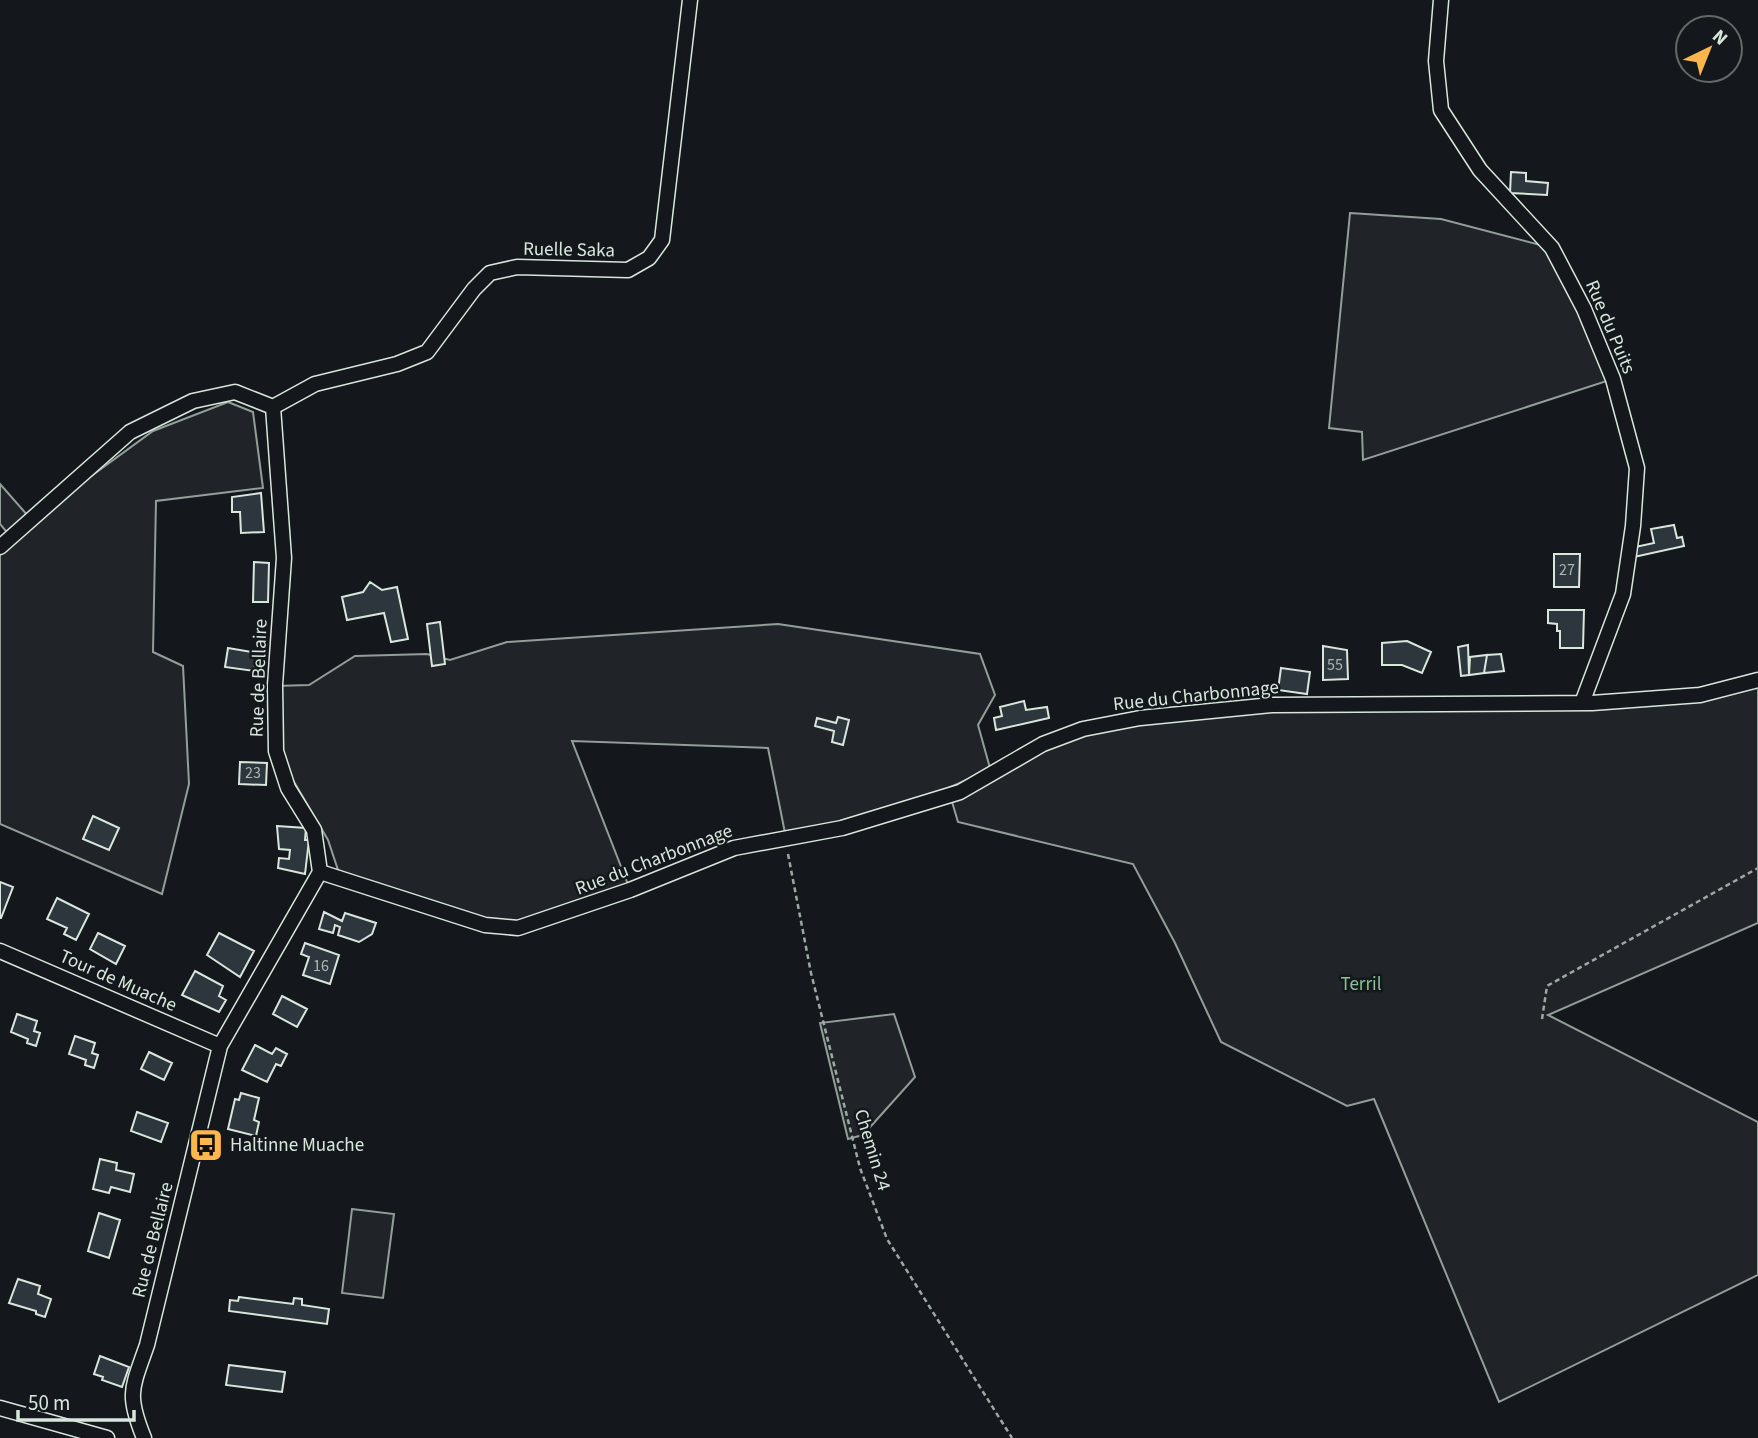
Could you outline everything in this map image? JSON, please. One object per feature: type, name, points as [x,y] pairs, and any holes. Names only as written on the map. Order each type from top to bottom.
[{"type":"street","name":"Ruelle Saka","points":[[274,407],[315,384],[397,364],[427,352],[474,289],[491,273],[517,267],[628,270],[649,258],[662,240],[690,0]]},
{"type":"street","name":"Rue du Puits","points":[[1441,0],[1436,61],[1441,110],[1480,170],[1552,248],[1584,309],[1613,379],[1637,468],[1633,526],[1623,594],[1581,703]]},
{"type":"street","points":[[0,547],[130,432],[193,401],[235,392],[274,407]]},
{"type":"street","name":"Rue de Bellaire","points":[[144,1438],[131,1407],[135,1380],[147,1345],[220,1046],[320,872],[314,830],[288,788],[276,751],[275,685],[284,558],[274,407]]},
{"type":"street","name":"Rue du Charbonnage","points":[[320,872],[485,925],[518,928],[547,921],[734,848],[842,828],[960,792],[1043,744],[1083,729],[1140,718],[1272,705],[1581,703],[1700,695],[1758,680]]},
{"type":"street","name":"Tour de Muache","points":[[0,951],[220,1046]]},
{"type":"street","points":[[0,1408],[107,1438]]},
{"type":"path","name":"Chemin 24","points":[[785,839],[811,973],[864,1180],[887,1239],[1012,1438]]},
{"type":"path","points":[[1542,1019],[1548,986],[1758,868]]},
{"type":"green space","points":[[1350,213],[1441,219],[1552,248],[1613,379],[1363,460],[1362,432],[1329,428]]},
{"type":"green space","points":[[228,402],[253,412],[263,488],[156,501],[153,652],[183,666],[189,784],[162,894],[0,824],[0,555],[64,496],[153,431]]},
{"type":"green space","points":[[0,484],[29,517],[10,536],[0,524]]},
{"type":"green space","points":[[778,624],[980,654],[995,695],[978,725],[990,768],[916,801],[838,823],[785,833],[768,748],[572,741],[629,887],[519,922],[480,920],[340,876],[328,840],[276,751],[275,686],[309,685],[355,656],[427,654],[450,660],[507,642]]},
{"type":"green space","name":"Terril","points":[[1758,682],[1758,923],[1548,1015],[1758,1122],[1758,1275],[1499,1402],[1374,1099],[1347,1106],[1221,1042],[1175,943],[1133,864],[958,822],[950,795],[1083,729],[1272,705],[1592,703]]},
{"type":"green space","points":[[894,1014],[915,1077],[863,1135],[848,1139],[820,1023]]},
{"type":"green space","points":[[352,1209],[394,1214],[383,1298],[342,1293]]},
{"type":"building","points":[[1511,172],[1526,173],[1526,181],[1548,183],[1547,195],[1510,193]]},
{"type":"building","points":[[261,493],[264,532],[241,533],[240,512],[232,512],[232,497]]},
{"type":"building","points":[[1674,525],[1677,538],[1682,537],[1684,546],[1634,557],[1635,547],[1654,543],[1651,529]]},
{"type":"building","points":[[1554,554],[1580,554],[1579,587],[1554,587]]},
{"type":"building","points":[[254,562],[269,563],[268,602],[253,602]]},
{"type":"building","points":[[370,582],[382,590],[397,587],[408,639],[391,642],[384,613],[347,620],[342,597],[363,592]]},
{"type":"building","points":[[1548,610],[1584,610],[1583,648],[1560,648],[1560,631],[1557,631],[1557,624],[1548,623]]},
{"type":"building","points":[[440,622],[445,664],[432,666],[427,624]]},
{"type":"building","points":[[1407,641],[1431,652],[1422,673],[1402,665],[1382,665],[1382,643]]},
{"type":"building","points":[[1468,645],[1469,675],[1461,676],[1458,647]]},
{"type":"building","points":[[1323,646],[1347,650],[1348,679],[1323,680]]},
{"type":"building","points":[[228,648],[257,653],[254,671],[225,667]]},
{"type":"building","points":[[1501,654],[1504,671],[1484,673],[1487,655]]},
{"type":"building","points":[[1487,655],[1484,673],[1469,675],[1470,657]]},
{"type":"building","points":[[1281,668],[1310,672],[1307,694],[1278,690]]},
{"type":"building","points":[[1024,701],[1026,710],[1047,707],[1049,718],[996,730],[994,718],[1002,716],[1000,707]]},
{"type":"building","points":[[838,717],[849,720],[843,745],[832,742],[834,731],[815,726],[817,718],[836,723]]},
{"type":"building","points":[[240,762],[267,763],[266,785],[239,784]]},
{"type":"building","points":[[93,816],[119,828],[109,850],[83,839]]},
{"type":"building","points":[[277,826],[306,828],[305,840],[309,840],[305,874],[278,868],[279,858],[289,859],[290,850],[279,849]]},
{"type":"building","points":[[0,882],[13,887],[1,918],[0,918]]},
{"type":"building","points":[[57,898],[89,914],[76,940],[64,934],[67,928],[47,919]]},
{"type":"building","points":[[324,912],[342,921],[345,913],[376,923],[372,934],[359,942],[338,935],[340,927],[335,925],[333,933],[319,929]]},
{"type":"building","points":[[98,933],[125,946],[116,964],[90,949]]},
{"type":"building","points":[[219,933],[254,951],[240,977],[207,955]]},
{"type":"building","points":[[305,943],[339,955],[330,984],[303,975],[309,957],[301,954]]},
{"type":"building","points":[[195,971],[223,986],[219,996],[226,1000],[219,1012],[182,995]]},
{"type":"building","points":[[282,996],[307,1009],[297,1027],[273,1014]]},
{"type":"building","points":[[17,1014],[37,1021],[34,1031],[40,1033],[36,1046],[27,1043],[28,1039],[11,1032]]},
{"type":"building","points":[[75,1036],[95,1043],[92,1053],[98,1055],[94,1068],[85,1065],[86,1060],[69,1054]]},
{"type":"building","points":[[255,1045],[272,1054],[276,1048],[287,1054],[281,1066],[276,1064],[267,1082],[242,1070]]},
{"type":"building","points":[[149,1052],[172,1063],[164,1080],[141,1069]]},
{"type":"building","points":[[241,1093],[259,1098],[254,1120],[259,1122],[256,1136],[228,1129],[235,1099],[239,1100]]},
{"type":"building","points":[[137,1112],[168,1123],[161,1142],[131,1131]]},
{"type":"building","points":[[100,1159],[117,1163],[116,1170],[134,1174],[130,1192],[111,1187],[109,1193],[93,1189]]},
{"type":"building","points":[[99,1213],[120,1220],[109,1258],[88,1251]]},
{"type":"building","points":[[18,1279],[40,1286],[38,1294],[51,1299],[45,1317],[36,1314],[36,1311],[9,1303]]},
{"type":"building","points":[[239,1297],[293,1304],[294,1298],[302,1299],[302,1305],[329,1309],[327,1324],[229,1311],[230,1300],[238,1301]]},
{"type":"building","points":[[100,1356],[129,1367],[122,1387],[94,1374]]},
{"type":"building","points":[[229,1365],[285,1372],[282,1392],[226,1385]]},
{"type":"place","name":"Haltinne Muache","points":[[206,1145]]}]
